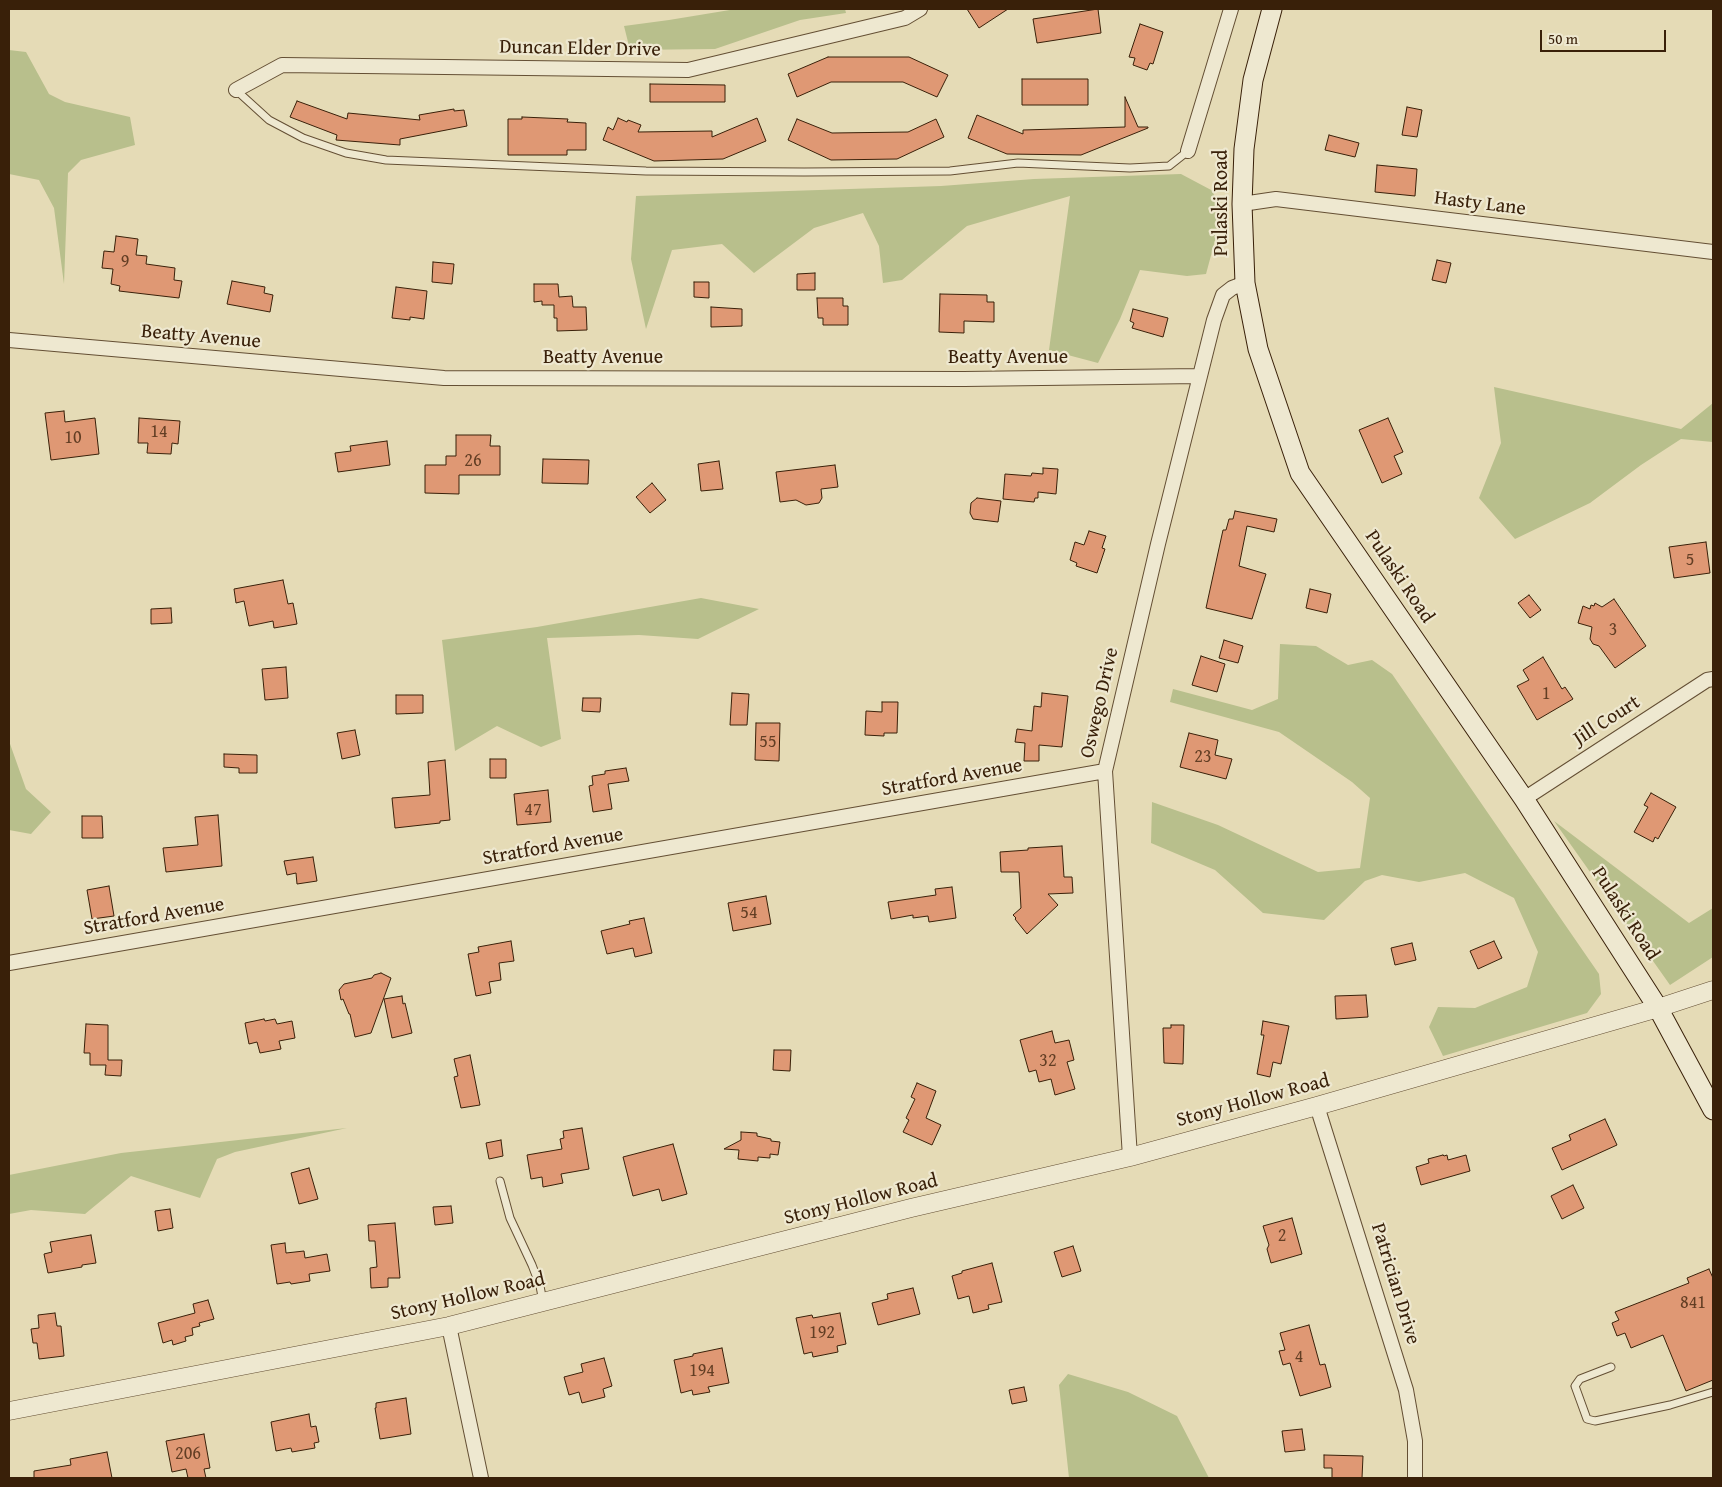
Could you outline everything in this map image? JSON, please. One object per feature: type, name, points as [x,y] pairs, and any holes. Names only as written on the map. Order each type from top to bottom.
[{"type":"main road","name":"Pulaski Road","points":[[1272,9],[1253,80],[1244,149],[1242,204],[1245,283],[1258,349],[1300,473],[1524,800],[1658,1008],[1713,1110]]},
{"type":"street","name":"Duncan Elder Drive","points":[[236,90],[282,65],[688,70],[905,18],[920,9]]},
{"type":"street","points":[[1188,151],[1231,9]]},
{"type":"street","name":"Hasty Lane","points":[[1242,204],[1276,199],[1713,252]]},
{"type":"street","name":"Oswego Drive","points":[[1130,1157],[1105,771],[1214,320],[1223,295],[1232,288],[1245,283]]},
{"type":"street","name":"Beatty Avenue","points":[[9,340],[444,378],[974,379],[1199,376]]},
{"type":"street","name":"Jill Court","points":[[1524,800],[1707,680],[1713,680]]},
{"type":"street","name":"Stratford Avenue","points":[[9,963],[1105,771]]},
{"type":"street","name":"Stony Hollow Road","points":[[9,1411],[449,1326],[901,1211],[1130,1157],[1317,1106],[1658,1008],[1713,990]]},
{"type":"street","name":"Patrician Drive","points":[[1317,1106],[1406,1390],[1415,1442],[1415,1478]]},
{"type":"street","points":[[449,1326],[480,1478]]},
{"type":"lane","points":[[236,90],[269,120],[303,138],[346,153],[386,160],[646,171],[950,171],[1018,163],[1130,168],[1169,166],[1188,151]]},
{"type":"lane","points":[[500,1181],[510,1218],[532,1265],[540,1286],[543,1302]]},
{"type":"lane","points":[[1611,1367],[1580,1379],[1575,1386],[1587,1419],[1595,1421],[1670,1405],[1713,1392]]},
{"type":"green space","points":[[736,9],[845,9],[846,13],[800,20],[715,49],[630,50],[624,26]]},
{"type":"green space","points":[[9,50],[26,52],[49,94],[65,102],[130,117],[135,145],[81,160],[68,173],[64,284],[54,208],[39,180],[9,174]]},
{"type":"green space","points":[[1181,174],[1213,191],[1220,222],[1206,274],[1187,276],[1140,270],[1120,319],[1098,363],[1049,350],[1070,196],[967,226],[902,280],[883,283],[879,246],[863,213],[814,228],[754,273],[722,244],[672,250],[646,329],[631,259],[636,196],[941,186],[1034,179]]},
{"type":"green space","points":[[1494,387],[1681,429],[1713,403],[1713,442],[1681,439],[1641,465],[1590,503],[1515,539],[1479,498],[1501,443]]},
{"type":"green space","points":[[701,598],[759,609],[698,639],[639,635],[547,638],[561,739],[541,747],[497,726],[455,751],[442,640],[537,627]]},
{"type":"green space","points":[[1280,644],[1316,646],[1348,665],[1372,660],[1392,674],[1599,974],[1601,994],[1587,1013],[1443,1056],[1429,1027],[1438,1007],[1475,1008],[1527,987],[1538,952],[1514,898],[1465,873],[1419,882],[1382,875],[1365,881],[1324,920],[1263,913],[1215,870],[1151,843],[1152,802],[1218,825],[1318,872],[1360,868],[1370,798],[1352,782],[1279,732],[1170,702],[1173,689],[1252,710],[1278,699]]},
{"type":"green space","points":[[9,741],[26,789],[51,812],[31,834],[9,830]]},
{"type":"green space","points":[[1554,821],[1689,923],[1713,908],[1713,957],[1670,985]]},
{"type":"green space","points":[[347,1128],[235,1152],[217,1159],[200,1198],[131,1176],[85,1214],[31,1210],[9,1214],[9,1175],[121,1153]]},
{"type":"green space","points":[[1068,1374],[1128,1392],[1177,1416],[1209,1478],[1069,1478],[1059,1385]]},
{"type":"building","points":[[967,9],[1008,9],[979,28]]},
{"type":"building","points":[[1098,9],[1101,33],[1037,43],[1033,19]]},
{"type":"building","points":[[1140,24],[1163,32],[1153,64],[1150,63],[1147,70],[1133,65],[1135,58],[1129,57]]},
{"type":"building","points":[[828,57],[909,57],[948,75],[937,97],[903,82],[831,82],[797,97],[788,74]]},
{"type":"building","points":[[1022,79],[1088,79],[1088,105],[1022,105]]},
{"type":"building","points":[[650,84],[725,85],[725,102],[650,102]]},
{"type":"building","points":[[1125,97],[1138,127],[1148,128],[1081,155],[1007,154],[968,138],[977,115],[1023,134],[1023,130],[1125,127]]},
{"type":"building","points":[[297,101],[347,119],[348,113],[420,120],[419,115],[454,109],[454,111],[464,110],[467,126],[400,139],[400,145],[336,140],[337,135],[290,117]]},
{"type":"building","points":[[1407,107],[1422,110],[1417,137],[1402,135]]},
{"type":"building","points":[[522,117],[568,119],[567,122],[586,123],[586,150],[567,150],[567,155],[508,155],[508,119],[522,119]]},
{"type":"building","points":[[618,118],[641,125],[638,132],[712,131],[712,137],[757,118],[766,141],[723,159],[654,161],[603,140],[608,127],[613,130]]},
{"type":"building","points":[[797,119],[832,133],[908,132],[936,119],[944,137],[897,159],[831,160],[788,140]]},
{"type":"building","points":[[1329,135],[1359,143],[1355,157],[1325,150]]},
{"type":"building","points":[[1377,165],[1417,169],[1415,196],[1375,192]]},
{"type":"building","points":[[116,236],[138,239],[136,255],[147,256],[146,264],[175,268],[174,280],[182,281],[179,298],[119,291],[120,286],[111,284],[113,269],[102,268],[104,251],[114,252]]},
{"type":"building","points":[[1437,260],[1451,263],[1446,283],[1432,280]]},
{"type":"building","points":[[433,262],[454,264],[452,284],[432,282]]},
{"type":"building","points":[[815,273],[815,290],[797,290],[797,274]]},
{"type":"building","points":[[232,281],[265,287],[264,293],[273,295],[270,312],[227,304]]},
{"type":"building","points":[[694,282],[709,282],[709,298],[694,297]]},
{"type":"building","points":[[534,284],[558,284],[559,297],[572,296],[573,307],[586,307],[587,330],[557,331],[554,305],[542,305],[542,301],[534,302]]},
{"type":"building","points":[[396,287],[427,291],[424,319],[410,317],[410,320],[392,318]]},
{"type":"building","points":[[940,294],[987,295],[987,302],[994,302],[994,322],[964,321],[964,333],[939,332]]},
{"type":"building","points":[[817,298],[843,298],[843,306],[848,306],[848,325],[823,325],[823,318],[818,318]]},
{"type":"building","points":[[711,307],[742,309],[742,326],[711,327]]},
{"type":"building","points":[[1133,309],[1168,318],[1163,337],[1132,328],[1134,323],[1130,321]]},
{"type":"building","points":[[64,411],[65,422],[95,418],[99,454],[51,460],[45,413]]},
{"type":"building","points":[[139,418],[180,421],[178,444],[172,443],[171,454],[147,453],[148,443],[138,443]]},
{"type":"building","points":[[1388,418],[1403,452],[1394,456],[1402,474],[1382,483],[1359,430]]},
{"type":"building","points":[[456,435],[491,435],[490,446],[500,446],[500,475],[459,475],[459,494],[425,493],[425,465],[446,465],[446,456],[456,456]]},
{"type":"building","points":[[387,441],[390,465],[338,472],[335,453],[351,451],[350,446]]},
{"type":"building","points":[[543,459],[589,460],[588,484],[542,483]]},
{"type":"building","points":[[719,461],[723,489],[701,491],[698,464]]},
{"type":"building","points":[[835,465],[838,487],[821,489],[822,498],[819,503],[806,505],[796,500],[780,502],[776,472]]},
{"type":"building","points":[[1043,468],[1058,469],[1056,494],[1038,492],[1038,498],[1035,498],[1034,502],[1003,499],[1005,474],[1031,476],[1032,473],[1043,474]]},
{"type":"building","points":[[652,483],[666,500],[650,513],[636,497]]},
{"type":"building","points":[[977,498],[1001,501],[998,522],[973,519],[970,513],[971,503]]},
{"type":"building","points":[[1235,511],[1277,519],[1274,532],[1247,526],[1239,566],[1266,574],[1252,619],[1206,608],[1223,530],[1226,530],[1229,519],[1233,519]]},
{"type":"building","points":[[1089,531],[1106,536],[1102,548],[1105,549],[1097,573],[1076,566],[1077,563],[1070,560],[1075,542],[1084,545]]},
{"type":"building","points":[[1706,542],[1710,573],[1674,578],[1669,547]]},
{"type":"building","points":[[283,580],[288,604],[293,603],[297,624],[274,628],[273,621],[249,626],[244,601],[236,603],[234,589]]},
{"type":"building","points":[[1310,589],[1331,594],[1327,613],[1306,608]]},
{"type":"building","points":[[1529,595],[1541,610],[1530,618],[1518,603]]},
{"type":"building","points":[[1614,599],[1646,646],[1615,668],[1599,646],[1593,644],[1590,639],[1592,627],[1578,623],[1583,606],[1590,609],[1591,605],[1594,606],[1595,603],[1602,607]]},
{"type":"building","points":[[171,608],[172,623],[151,624],[151,609]]},
{"type":"building","points":[[1224,640],[1243,646],[1238,663],[1219,658]]},
{"type":"building","points":[[1201,656],[1225,664],[1217,692],[1192,685]]},
{"type":"building","points":[[1543,657],[1562,689],[1565,687],[1573,699],[1537,720],[1517,686],[1529,680],[1523,670]]},
{"type":"building","points":[[286,667],[288,698],[265,700],[262,669]]},
{"type":"building","points":[[732,693],[749,694],[747,725],[730,725]]},
{"type":"building","points":[[1042,693],[1068,696],[1062,747],[1039,745],[1039,761],[1024,761],[1025,743],[1015,742],[1017,729],[1032,731],[1034,706],[1041,707]]},
{"type":"building","points":[[396,695],[423,695],[423,713],[396,714]]},
{"type":"building","points":[[583,698],[601,698],[600,712],[582,711]]},
{"type":"building","points":[[882,702],[898,702],[897,733],[884,733],[884,736],[865,735],[866,711],[882,712]]},
{"type":"building","points":[[756,723],[780,723],[779,761],[755,760]]},
{"type":"building","points":[[355,730],[360,755],[342,759],[337,733]]},
{"type":"building","points":[[1189,733],[1218,740],[1215,755],[1232,759],[1226,779],[1180,767]]},
{"type":"building","points":[[224,754],[257,755],[257,773],[239,773],[239,768],[224,767]]},
{"type":"building","points":[[490,759],[506,759],[506,778],[490,778]]},
{"type":"building","points":[[445,760],[450,820],[440,821],[440,823],[395,828],[392,798],[430,795],[428,762]]},
{"type":"building","points":[[626,768],[629,781],[608,784],[612,809],[593,812],[589,786],[593,785],[592,776],[605,774],[605,771]]},
{"type":"building","points":[[548,790],[551,822],[517,825],[514,794]]},
{"type":"building","points":[[1651,793],[1676,807],[1658,839],[1655,837],[1653,842],[1634,832],[1648,807],[1644,805]]},
{"type":"building","points":[[218,815],[222,866],[166,872],[163,848],[198,845],[195,817]]},
{"type":"building","points":[[82,816],[102,816],[103,838],[82,838]]},
{"type":"building","points":[[1062,846],[1064,877],[1072,877],[1073,893],[1048,894],[1058,905],[1027,934],[1013,915],[1021,908],[1019,872],[1001,872],[1000,852]]},
{"type":"building","points":[[313,857],[317,881],[297,884],[296,873],[287,875],[284,861]]},
{"type":"building","points":[[109,886],[114,916],[92,919],[87,890]]},
{"type":"building","points":[[952,887],[956,918],[929,922],[928,916],[913,918],[913,915],[891,919],[888,902],[936,895],[935,889]]},
{"type":"building","points":[[766,896],[771,924],[733,931],[728,903]]},
{"type":"building","points":[[644,918],[652,953],[635,957],[633,948],[607,954],[601,931],[630,924],[629,921]]},
{"type":"building","points":[[511,941],[514,961],[499,963],[501,980],[489,982],[491,993],[476,996],[468,954],[479,952],[478,947]]},
{"type":"building","points":[[1494,941],[1502,958],[1478,969],[1470,951]]},
{"type":"building","points":[[1412,943],[1416,960],[1395,965],[1391,948]]},
{"type":"building","points":[[381,973],[391,978],[371,1033],[355,1037],[350,1014],[343,999],[341,1000],[339,990],[344,984],[372,978],[374,975]]},
{"type":"building","points":[[1366,995],[1368,1017],[1336,1019],[1335,996]]},
{"type":"building","points":[[402,996],[412,1033],[392,1038],[384,999]]},
{"type":"building","points":[[264,1019],[265,1021],[275,1019],[277,1024],[292,1021],[295,1038],[279,1041],[281,1049],[260,1053],[257,1042],[249,1044],[245,1023]]},
{"type":"building","points":[[1263,1021],[1289,1026],[1281,1064],[1273,1062],[1270,1077],[1257,1074],[1264,1035],[1261,1035]]},
{"type":"building","points":[[86,1024],[108,1025],[108,1060],[122,1060],[121,1076],[105,1075],[106,1065],[90,1065],[90,1053],[84,1053]]},
{"type":"building","points":[[1171,1025],[1184,1025],[1183,1064],[1164,1063],[1163,1028],[1171,1028]]},
{"type":"building","points":[[1052,1031],[1055,1043],[1069,1040],[1074,1060],[1067,1062],[1075,1089],[1055,1095],[1051,1079],[1039,1082],[1036,1070],[1029,1072],[1020,1040]]},
{"type":"building","points":[[774,1050],[791,1050],[790,1071],[773,1070]]},
{"type":"building","points":[[470,1055],[480,1105],[461,1108],[454,1077],[458,1076],[454,1059]]},
{"type":"building","points":[[917,1083],[936,1091],[926,1118],[941,1125],[932,1145],[903,1132],[909,1120],[906,1118],[915,1099],[911,1097]]},
{"type":"building","points":[[1605,1119],[1617,1145],[1562,1170],[1552,1148],[1571,1140],[1569,1135]]},
{"type":"building","points":[[582,1128],[589,1169],[561,1174],[563,1183],[543,1187],[542,1177],[531,1179],[527,1155],[562,1149],[560,1139],[564,1138],[563,1131]]},
{"type":"building","points":[[741,1132],[757,1133],[757,1136],[780,1142],[778,1155],[770,1154],[770,1158],[758,1157],[758,1161],[738,1159],[739,1150],[724,1149],[741,1140]]},
{"type":"building","points":[[501,1140],[503,1156],[489,1159],[486,1143]]},
{"type":"building","points":[[673,1144],[687,1194],[662,1201],[659,1189],[633,1196],[623,1157]]},
{"type":"building","points":[[1447,1155],[1448,1160],[1466,1155],[1470,1171],[1421,1185],[1416,1167],[1429,1163],[1428,1159]]},
{"type":"building","points":[[309,1168],[318,1199],[299,1204],[291,1173]]},
{"type":"building","points":[[1573,1185],[1584,1208],[1562,1219],[1551,1196]]},
{"type":"building","points":[[451,1206],[453,1223],[435,1225],[433,1207]]},
{"type":"building","points":[[170,1209],[173,1228],[158,1231],[155,1211]]},
{"type":"building","points":[[1292,1218],[1302,1254],[1271,1263],[1267,1249],[1269,1245],[1263,1226]]},
{"type":"building","points":[[395,1223],[400,1278],[388,1278],[388,1287],[371,1288],[370,1268],[377,1267],[375,1241],[369,1241],[368,1225]]},
{"type":"building","points":[[91,1235],[96,1263],[48,1273],[44,1254],[52,1252],[50,1242]]},
{"type":"building","points":[[285,1243],[286,1253],[304,1251],[305,1258],[327,1254],[330,1271],[309,1274],[310,1281],[277,1284],[271,1245]]},
{"type":"building","points":[[1073,1246],[1081,1271],[1062,1277],[1054,1252]]},
{"type":"building","points":[[992,1263],[1002,1302],[988,1305],[989,1309],[973,1313],[969,1296],[958,1299],[952,1276],[962,1273],[962,1271]]},
{"type":"building","points":[[1709,1269],[1713,1278],[1713,1380],[1686,1391],[1663,1335],[1631,1348],[1625,1333],[1617,1336],[1612,1323],[1619,1320],[1615,1312],[1689,1283],[1687,1278]]},
{"type":"building","points":[[913,1288],[920,1314],[878,1325],[872,1303],[888,1299],[887,1294]]},
{"type":"building","points":[[208,1300],[214,1319],[199,1323],[200,1326],[192,1328],[193,1335],[185,1337],[186,1341],[173,1345],[172,1340],[163,1343],[158,1323],[195,1313],[193,1304]]},
{"type":"building","points":[[55,1313],[57,1326],[61,1326],[64,1356],[39,1359],[37,1343],[33,1343],[31,1329],[39,1328],[38,1315]]},
{"type":"building","points":[[840,1313],[846,1344],[837,1346],[838,1352],[813,1357],[812,1352],[804,1354],[796,1318],[812,1315],[813,1318]]},
{"type":"building","points":[[1309,1325],[1320,1365],[1325,1364],[1331,1387],[1300,1396],[1290,1363],[1283,1365],[1279,1351],[1285,1350],[1280,1333]]},
{"type":"building","points":[[722,1348],[729,1383],[708,1387],[710,1392],[693,1395],[692,1390],[681,1393],[674,1360]]},
{"type":"building","points":[[604,1358],[612,1386],[603,1389],[605,1397],[582,1403],[579,1392],[569,1395],[564,1377],[583,1372],[581,1364]]},
{"type":"building","points":[[1024,1387],[1027,1401],[1012,1404],[1009,1390]]},
{"type":"building","points":[[406,1398],[411,1434],[380,1439],[375,1408],[376,1403]]},
{"type":"building","points":[[309,1414],[311,1427],[316,1426],[319,1442],[314,1443],[315,1448],[292,1452],[291,1448],[276,1451],[271,1422]]},
{"type":"building","points":[[1302,1429],[1305,1450],[1285,1452],[1282,1431]]},
{"type":"building","points":[[204,1434],[210,1468],[204,1469],[206,1478],[188,1478],[186,1469],[172,1472],[166,1441]]},
{"type":"building","points":[[107,1452],[112,1478],[34,1478],[34,1471],[71,1465],[70,1459]]},
{"type":"building","points":[[1324,1455],[1363,1456],[1362,1478],[1332,1478],[1332,1468],[1324,1468]]}]
